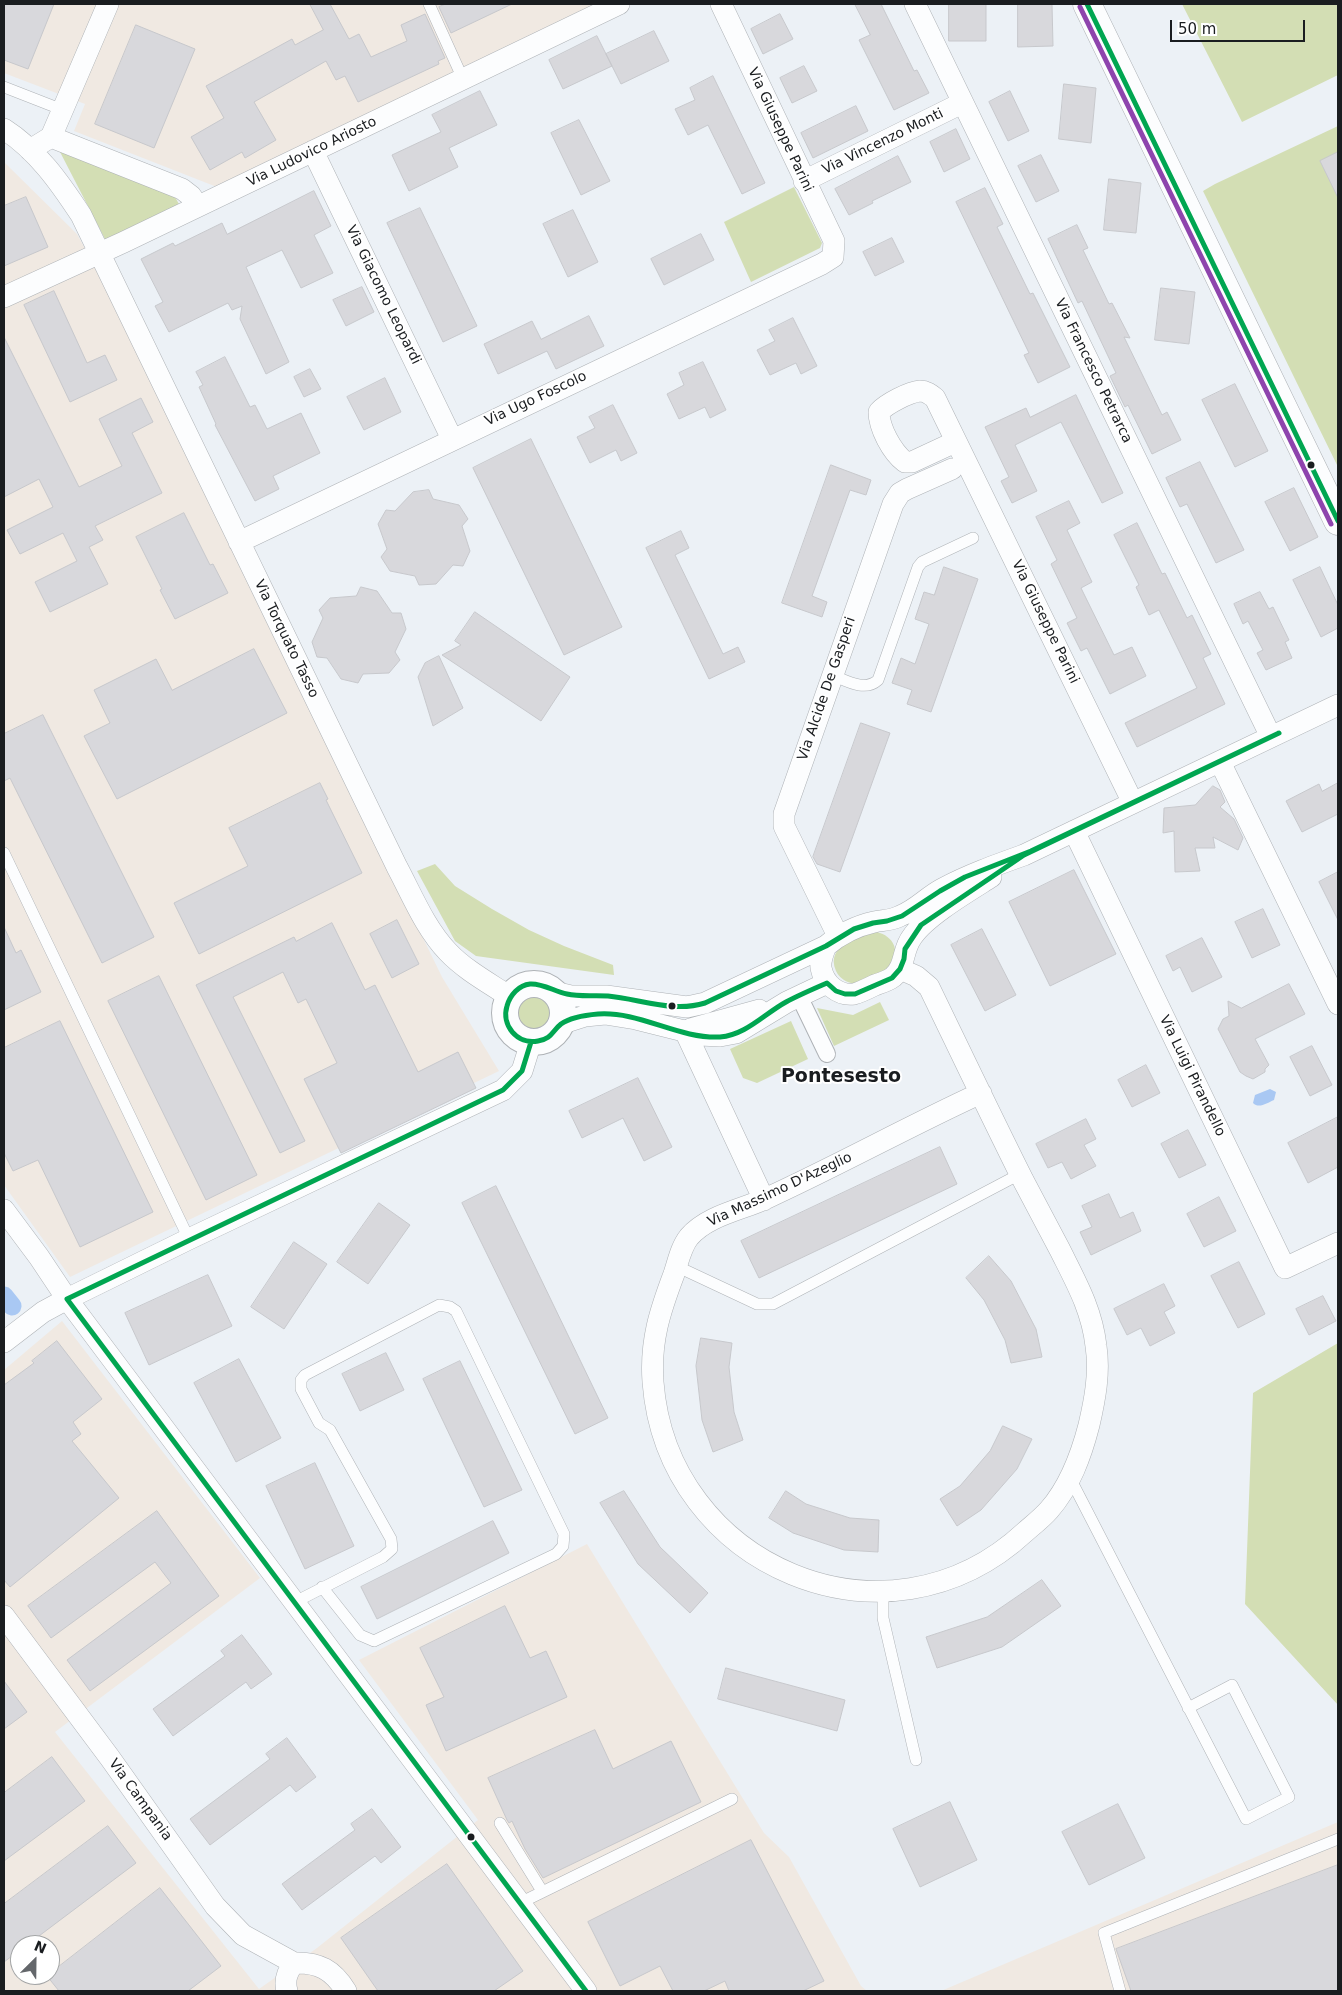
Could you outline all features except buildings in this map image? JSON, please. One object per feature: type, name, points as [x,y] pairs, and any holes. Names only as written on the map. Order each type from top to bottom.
[{"type":"main road","points":[[1087,4],[1338,522]]},
{"type":"street","points":[[30,150],[51,137],[108,4]]},
{"type":"street","name":"Via Ludovico Ariosto","points":[[4,297],[619,4]]},
{"type":"street","name":"Via Giuseppe Parini","points":[[721,4],[834,241],[833,257]]},
{"type":"street","name":"Via Francesco Petrarca","points":[[915,4],[1271,737]]},
{"type":"street","name":"Via Vincenzo Monti","points":[[804,181],[962,103]]},
{"type":"street","name":"Via Torquato Tasso","points":[[4,129],[30,150],[59,182],[81,215],[388,849],[427,924],[447,951],[461,964],[510,997]]},
{"type":"street","points":[[51,137],[182,189],[192,196],[198,206]]},
{"type":"street","name":"Via Giacomo Leopardi","points":[[313,151],[452,439]]},
{"type":"street","name":"Via Ugo Foscolo","points":[[239,542],[822,264],[833,257]]},
{"type":"street","name":"Via Giuseppe Parini","points":[[955,442],[1133,803]]},
{"type":"street","name":"Via Alcide De Gasperi","points":[[832,941],[784,826],[784,814],[893,504],[900,493],[952,469]]},
{"type":"street","points":[[827,983],[793,999],[736,1033],[720,1036],[700,1035],[636,1019],[605,1014],[585,1016],[560,1024],[545,1040],[531,1042],[520,1039],[511,1031],[506,1021],[505,1008],[510,997],[519,988],[531,984],[543,986],[554,992],[571,996],[606,996],[687,1007],[705,1003],[871,923],[884,922],[913,910],[940,890],[973,873],[1024,855],[1338,706]]},
{"type":"street","points":[[1220,762],[1338,1004]]},
{"type":"street","name":"Via Luigi Pirandello","points":[[1074,831],[1285,1268],[1338,1243]]},
{"type":"street","points":[[832,941],[822,958],[822,970],[827,983],[836,991],[845,994],[855,994],[892,978],[921,925],[1024,855]]},
{"type":"street","points":[[884,922],[893,928],[903,959]]},
{"type":"street","name":"Via Massimo D'Azeglio","points":[[903,959],[916,976],[929,986],[981,1093],[1020,1174],[1086,1302],[1097,1347],[1097,1393],[1082,1452],[1070,1478],[1049,1510],[1010,1546],[971,1570],[928,1585],[883,1591],[838,1588],[794,1576],[753,1555],[718,1526],[689,1491],[668,1451],[655,1407],[652,1362],[658,1317],[676,1266],[683,1248],[690,1237],[711,1220],[764,1200],[981,1093]]},
{"type":"street","points":[[554,992],[562,1004],[560,1024]]},
{"type":"street","points":[[793,999],[827,1054]]},
{"type":"street","points":[[685,1031],[764,1200]]},
{"type":"street","points":[[4,1342],[43,1312],[67,1299],[209,1229],[503,1090],[522,1071],[531,1042]]},
{"type":"street","points":[[4,1210],[39,1256],[67,1299],[586,1991]]},
{"type":"street","name":"Via Campania","points":[[4,1616],[110,1758],[216,1906],[243,1935],[294,1963],[309,1962],[331,1972],[346,1991]]},
{"type":"street","points":[[287,1991],[285,1984],[288,1971],[294,1963]]},
{"type":"lane","points":[[429,4],[463,79]]},
{"type":"lane","points":[[4,87],[63,110]]},
{"type":"lane","points":[[832,676],[860,686],[873,685],[878,680],[918,567],[922,562],[973,538]]},
{"type":"lane","points":[[4,853],[189,1239]]},
{"type":"lane","points":[[676,1266],[757,1304],[773,1304],[1020,1174]]},
{"type":"lane","points":[[295,1602],[322,1587],[383,1557],[392,1549],[391,1539],[330,1430],[319,1422],[301,1388],[300,1380],[305,1375],[439,1305],[450,1307],[456,1311],[564,1534],[563,1546],[556,1554],[374,1641],[360,1635],[322,1587]]},
{"type":"lane","points":[[1070,1478],[1188,1708],[1246,1820],[1289,1797],[1232,1685],[1188,1708]]},
{"type":"lane","points":[[883,1591],[883,1618],[916,1760]]},
{"type":"lane","points":[[520,1903],[732,1798]]},
{"type":"lane","points":[[500,1823],[542,1891]]},
{"type":"lane","points":[[1120,1991],[1104,1933],[1338,1839]]},
{"type":"shaded area","points":[[4,4],[604,4],[222,189],[74,131],[85,104],[4,73]]},
{"type":"shaded area","points":[[4,162],[77,234],[104,283],[442,977],[499,1071],[70,1277],[4,1185]]},
{"type":"shaded area","points":[[62,1321],[260,1578],[55,1732],[259,1989],[317,1948],[478,1820],[359,1660],[587,1544],[764,1833],[789,1857],[861,1986],[867,1991],[4,1991],[4,1370]]},
{"type":"shaded area","points":[[1338,1822],[1338,1991],[941,1991]]},
{"type":"green space","points":[[1182,4],[1338,4],[1338,75],[1242,122]]},
{"type":"green space","points":[[1338,126],[1338,467],[1203,191]]},
{"type":"green space","points":[[59,150],[174,195],[180,206],[106,241]]},
{"type":"green space","points":[[794,187],[822,243],[820,248],[751,282],[724,222]]},
{"type":"green space","points":[[435,864],[455,886],[492,909],[529,930],[613,965],[614,975],[476,956],[455,941],[417,871]]},
{"type":"green space","points":[[877,932],[887,937],[894,945],[895,955],[889,966],[877,975],[860,982],[851,983],[842,979],[836,971],[834,962],[835,955],[839,949],[853,940]]},
{"type":"green space","points":[[533,993],[546,999],[552,1012],[546,1025],[533,1031],[520,1025],[514,1012],[520,999]]},
{"type":"green space","points":[[880,1002],[889,1020],[834,1046],[817,1008],[853,1015]]},
{"type":"green space","points":[[791,1021],[808,1059],[757,1083],[743,1078],[730,1049]]},
{"type":"green space","points":[[1338,1343],[1338,1705],[1245,1604],[1253,1393]]},
{"type":"water","points":[[1270,1089],[1276,1092],[1274,1100],[1260,1105],[1253,1103],[1255,1095]]},
{"type":"waterway","points":[[4,1296],[12,1306]]},
{"type":"transit line","points":[[1087,4],[1338,521]]},
{"type":"transit line","points":[[1080,7],[1331,524]]},
{"type":"transit line","points":[[1279,733],[1024,855],[921,925],[905,949],[900,969],[892,978],[855,994],[845,994],[836,991],[827,983],[786,1002],[747,1028],[720,1037],[689,1034],[644,1020],[614,1014],[598,1014],[569,1020],[561,1024],[549,1037],[543,1040],[530,1041],[517,1037],[506,1020],[507,1006],[510,998],[519,988],[530,984],[540,985],[572,995],[608,996],[669,1006],[681,1007],[705,1003],[826,946],[854,929],[902,916],[965,877],[1031,851],[1279,733]]},
{"type":"transit line","points":[[67,1299],[503,1090],[522,1071],[531,1042]]},
{"type":"transit line","points":[[67,1299],[586,1991]]},
{"type":"district","name":"Pontesesto","points":[[841,1077]]}]
